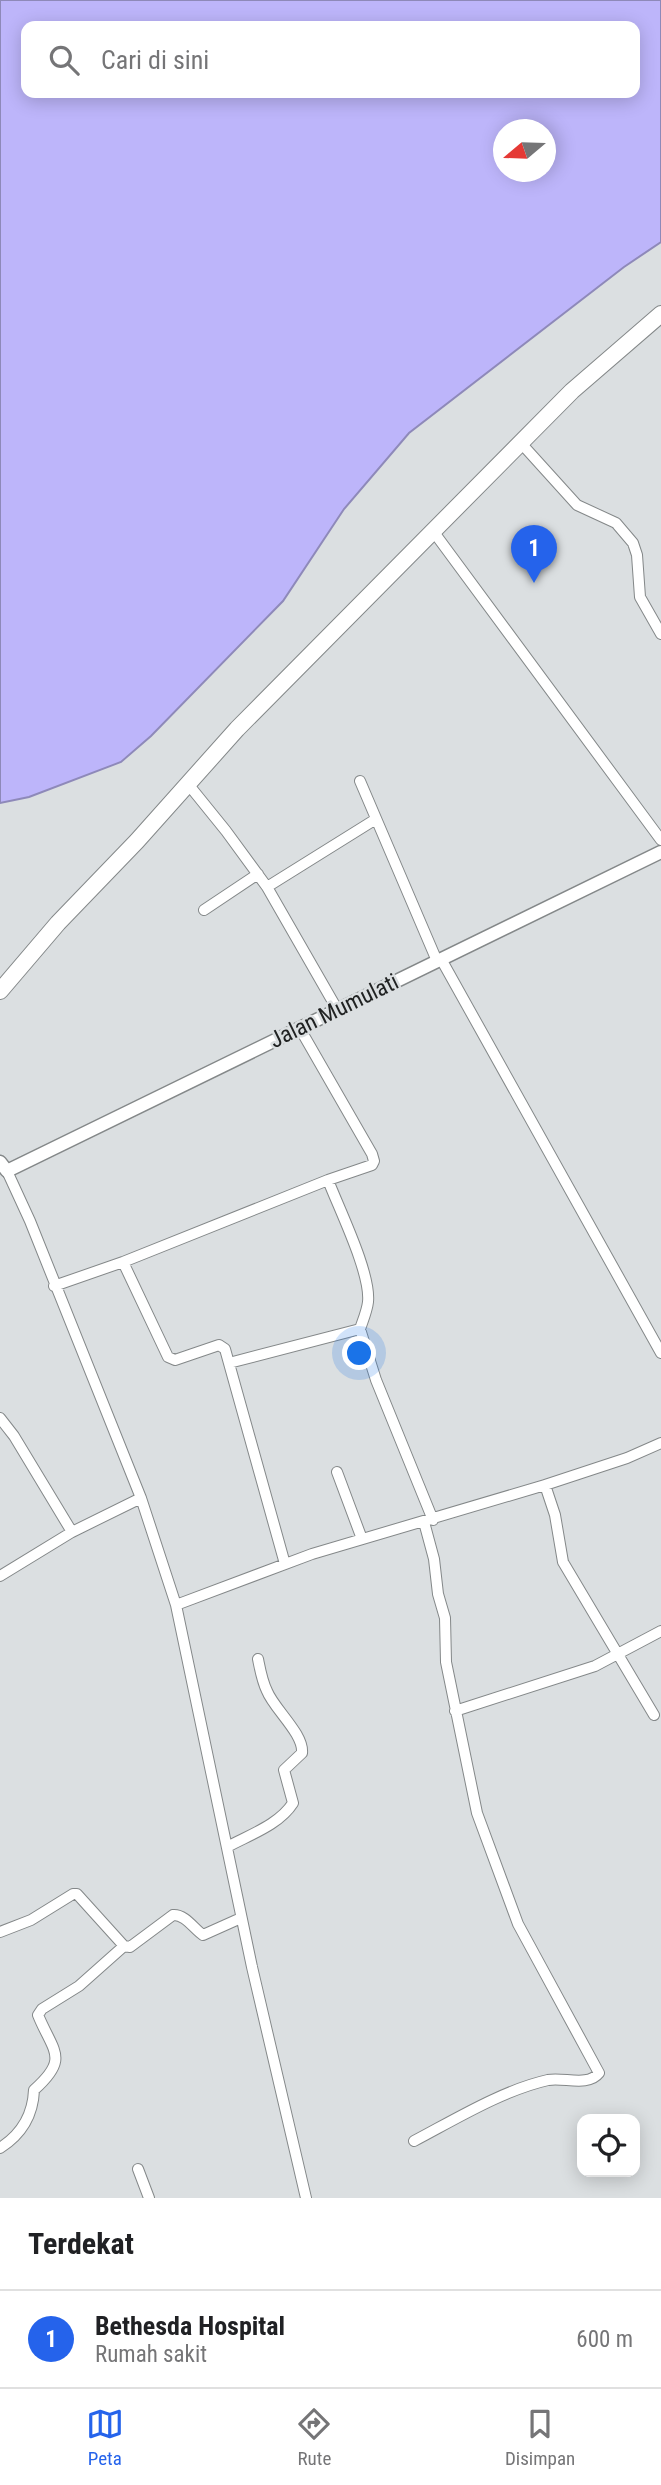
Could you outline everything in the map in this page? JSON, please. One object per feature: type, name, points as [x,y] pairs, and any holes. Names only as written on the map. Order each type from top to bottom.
[{"type":"highway","points":[[0,991],[58,923],[237,729],[572,391],[661,314]]},
{"type":"street","points":[[520,442],[577,505],[616,523],[632,543],[637,555],[640,597],[661,634]]},
{"type":"street","points":[[433,531],[661,839]]},
{"type":"street","points":[[360,780],[439,960],[661,1353]]},
{"type":"street","points":[[188,784],[267,887],[337,1009]]},
{"type":"street","points":[[267,887],[376,819]]},
{"type":"street","name":"Jalan Mumulati","points":[[4,1167],[661,852]]},
{"type":"street","points":[[204,911],[258,874]]},
{"type":"street","points":[[54,1286],[123,1262],[372,1165],[374,1161],[299,1027]]},
{"type":"street","points":[[4,1167],[30,1221],[141,1498],[176,1605],[241,1917],[306,2198]]},
{"type":"street","points":[[328,1180],[359,1260],[368,1293],[367,1309],[360,1329],[376,1380],[429,1521],[438,1594],[445,1618],[445,1650],[455,1711],[477,1813],[518,1924],[599,2073],[591,2080],[554,2079],[524,2088],[481,2106],[414,2141]]},
{"type":"street","points":[[123,1262],[168,1357],[175,1360],[219,1345],[225,1349],[285,1564]]},
{"type":"street","points":[[229,1363],[360,1329]]},
{"type":"street","points":[[0,1418],[14,1436],[72,1532]]},
{"type":"street","points":[[176,1605],[285,1564],[545,1485],[627,1458],[661,1443]]},
{"type":"street","points":[[337,1472],[362,1539]]},
{"type":"street","points":[[545,1485],[557,1522],[564,1562],[654,1715]]},
{"type":"street","points":[[0,1576],[72,1532],[141,1498]]},
{"type":"street","points":[[455,1711],[536,1686],[620,1655],[661,1631]]},
{"type":"street","points":[[227,1847],[278,1820],[287,1812],[293,1803],[284,1770],[302,1753],[303,1748],[267,1692],[258,1658]]},
{"type":"street","points":[[0,1932],[31,1920],[74,1894],[124,1946],[130,1947],[173,1915],[183,1917],[203,1936],[241,1917]]},
{"type":"street","points":[[0,2148],[11,2141],[26,2123],[33,2106],[34,2090],[56,2067],[56,2056],[38,2015],[42,2009],[94,1974],[124,1946]]},
{"type":"street","points":[[138,2169],[149,2198]]},
{"type":"shaded area","points":[[0,0],[661,0],[661,242],[624,267],[409,433],[344,509],[283,601],[151,736],[121,762],[29,797],[0,803]]},
{"type":"place","name":"Bethesda Hospital","points":[[534,583]]}]
